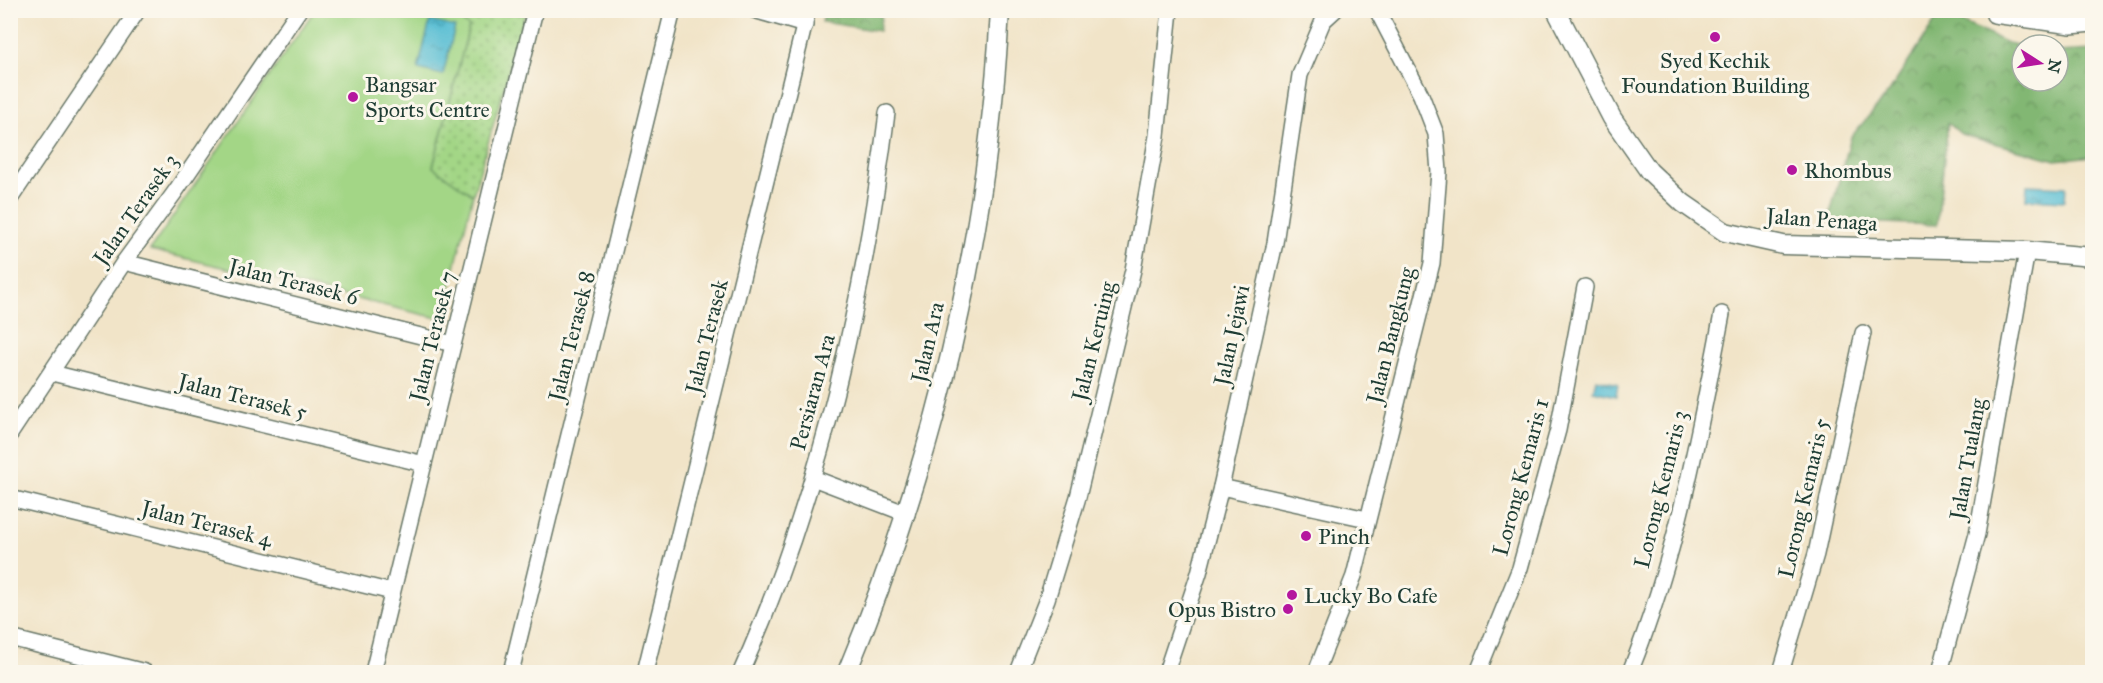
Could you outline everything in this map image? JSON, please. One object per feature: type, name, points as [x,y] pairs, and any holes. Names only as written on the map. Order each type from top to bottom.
[{"type":"street","points":[[10,199],[138,10]]},
{"type":"street","name":"Jalan Terasek 3","points":[[10,434],[124,262],[299,10]]},
{"type":"street","name":"Jalan Terasek 7","points":[[373,672],[535,10]]},
{"type":"street","name":"Jalan Terasek 8","points":[[511,672],[673,10]]},
{"type":"street","points":[[754,10],[806,18]]},
{"type":"street","name":"Jalan Ara","points":[[847,672],[907,514],[952,344],[977,226],[994,87],[1000,10]]},
{"type":"street","name":"Jalan Keruing","points":[[1018,672],[1047,599],[1078,497],[1133,270],[1157,136],[1170,10]]},
{"type":"street","name":"Jalan Jejawi","points":[[1166,672],[1198,573],[1221,487],[1275,243],[1300,75],[1323,21],[1335,10]]},
{"type":"street","name":"Jalan Bangkung","points":[[1316,672],[1354,576],[1432,263],[1439,172],[1436,134],[1421,95],[1377,10]]},
{"type":"street","name":"Jalan Penaga","points":[[1556,10],[1612,118],[1649,171],[1683,203],[1725,232],[1783,244],[2027,251],[2092,256]]},
{"type":"street","points":[[1995,10],[1994,15],[2071,26],[2092,24]]},
{"type":"street","name":"Jalan Terasek","points":[[645,672],[806,18]]},
{"type":"street","name":"Persiaran Ara","points":[[741,672],[784,565],[813,478],[838,388],[859,297],[875,205],[887,113]]},
{"type":"street","name":"Jalan Tualang","points":[[1940,672],[1977,534],[2027,251]]},
{"type":"street","name":"Jalan Terasek 6","points":[[124,262],[453,344]]},
{"type":"street","name":"Lorong Kemaris 1","points":[[1478,672],[1520,568],[1558,430],[1585,287]]},
{"type":"street","name":"Lorong Kemaris 3","points":[[1630,672],[1670,553],[1700,429],[1722,314]]},
{"type":"street","name":"Lorong Kemaris 5","points":[[1781,672],[1816,554],[1863,333]]},
{"type":"street","name":"Jalan Terasek 5","points":[[52,373],[424,464]]},
{"type":"street","points":[[813,478],[907,514]]},
{"type":"street","points":[[1221,487],[1367,519]]},
{"type":"street","name":"Jalan Terasek 4","points":[[10,498],[392,592]]},
{"type":"street","points":[[10,638],[145,672]]},
{"type":"street","points":[[85,672],[89,657]]},
{"type":"green space","name":"Bangsar Sports Centre","points":[[314,11],[450,11],[469,27],[433,167],[473,195],[442,319],[150,250]]},
{"type":"green space","points":[[450,11],[526,11],[473,195],[433,167],[469,27]]},
{"type":"green space","points":[[825,11],[882,11],[879,31],[822,22]]},
{"type":"green space","points":[[1949,16],[2010,44],[2010,93],[2070,93],[2070,51],[2092,50],[2092,156],[2055,160],[1961,134],[1948,123],[1937,225],[1828,221],[1851,137],[1889,92],[1937,18]]},
{"type":"water","points":[[430,21],[455,27],[443,75],[418,69]]},
{"type":"water","points":[[2027,185],[2066,187],[2065,201],[2026,199]]},
{"type":"water","points":[[1596,379],[1618,384],[1616,396],[1593,391]]},
{"type":"place","name":"Syed Kechik Foundation Building","points":[[1715,37]]},
{"type":"place","name":"Bangsar Sports Centre","points":[[353,97]]},
{"type":"place","name":"Rhombus","points":[[1792,170]]},
{"type":"place","name":"Pinch","points":[[1306,536]]},
{"type":"place","name":"Lucky Bo Cafe","points":[[1292,595]]},
{"type":"place","name":"Opus Bistro","points":[[1288,609]]}]
